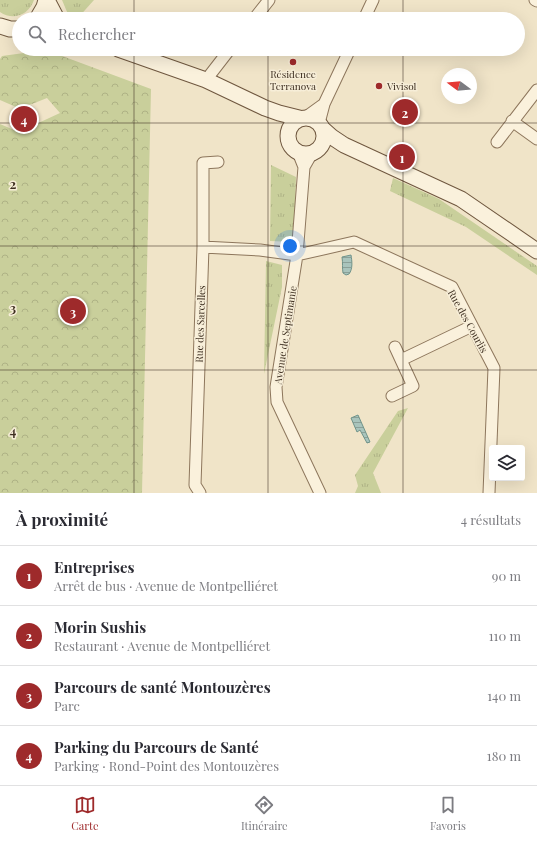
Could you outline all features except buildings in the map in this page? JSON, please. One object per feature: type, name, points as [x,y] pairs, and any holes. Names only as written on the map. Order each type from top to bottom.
[{"type":"street","points":[[41,12],[46,0]]},
{"type":"street","points":[[46,0],[53,12]]},
{"type":"street","points":[[260,12],[269,0]]},
{"type":"street","points":[[367,12],[373,0]]},
{"type":"street","points":[[0,26],[12,29]]},
{"type":"street","points":[[138,56],[206,80],[265,108],[312,122],[332,138],[344,145],[461,199],[537,251]]},
{"type":"street","points":[[206,80],[225,56]]},
{"type":"street","points":[[287,135],[291,125],[312,122],[324,104],[347,56]]},
{"type":"street","points":[[497,142],[537,90]]},
{"type":"street","points":[[265,108],[276,119],[287,135],[290,145],[310,151],[344,145]]},
{"type":"street","points":[[512,121],[537,139]]},
{"type":"street","points":[[310,151],[324,140],[312,122]]},
{"type":"street","name":"Avenue de Septimanie","points":[[310,151],[304,167],[297,255],[276,387],[277,402],[320,493]]},
{"type":"street","name":"Rue des Sarcelles","points":[[200,493],[196,485],[203,247],[203,163],[218,162]]},
{"type":"street","name":"Rue des Courlis","points":[[297,255],[354,242],[452,287],[494,368],[489,493]]},
{"type":"street","points":[[203,247],[260,250],[297,255]]},
{"type":"street","points":[[401,360],[472,326]]},
{"type":"street","points":[[392,396],[413,386],[395,347]]},
{"type":"green space","points":[[0,0],[34,0],[32,5],[25,12],[12,12],[12,16],[10,16],[0,12]]},
{"type":"green space","points":[[62,0],[94,0],[83,12],[67,12]]},
{"type":"green space","points":[[12,55],[12,56],[62,56],[151,89],[142,493],[0,493],[0,124],[14,130],[34,125],[60,113],[47,98],[32,104],[16,107],[0,100],[0,59],[2,56]]},
{"type":"green space","points":[[271,165],[296,177],[294,242],[270,241]]},
{"type":"green space","points":[[393,178],[439,199],[537,266],[537,275],[466,227],[390,191]]},
{"type":"green space","points":[[266,261],[282,265],[282,287],[264,374]]},
{"type":"green space","points":[[408,408],[373,473],[381,493],[355,493],[358,486],[355,475],[398,411]]},
{"type":"water","points":[[351,255],[351,270],[349,274],[346,275],[343,273],[342,257]]},
{"type":"water","points":[[358,415],[370,442],[367,443],[360,430],[357,432],[351,418]]},
{"type":"place","name":"Résidence Terranova","points":[[293,62]]},
{"type":"place","name":"Vivisol","points":[[379,86]]},
{"type":"place","name":"Morin Sushis","points":[[405,112]]},
{"type":"place","name":"Parking du Parcours de Santé","points":[[24,119]]},
{"type":"place","name":"Entreprises","points":[[402,157]]},
{"type":"place","name":"Parcours de santé Montouzères","points":[[73,311]]}]
